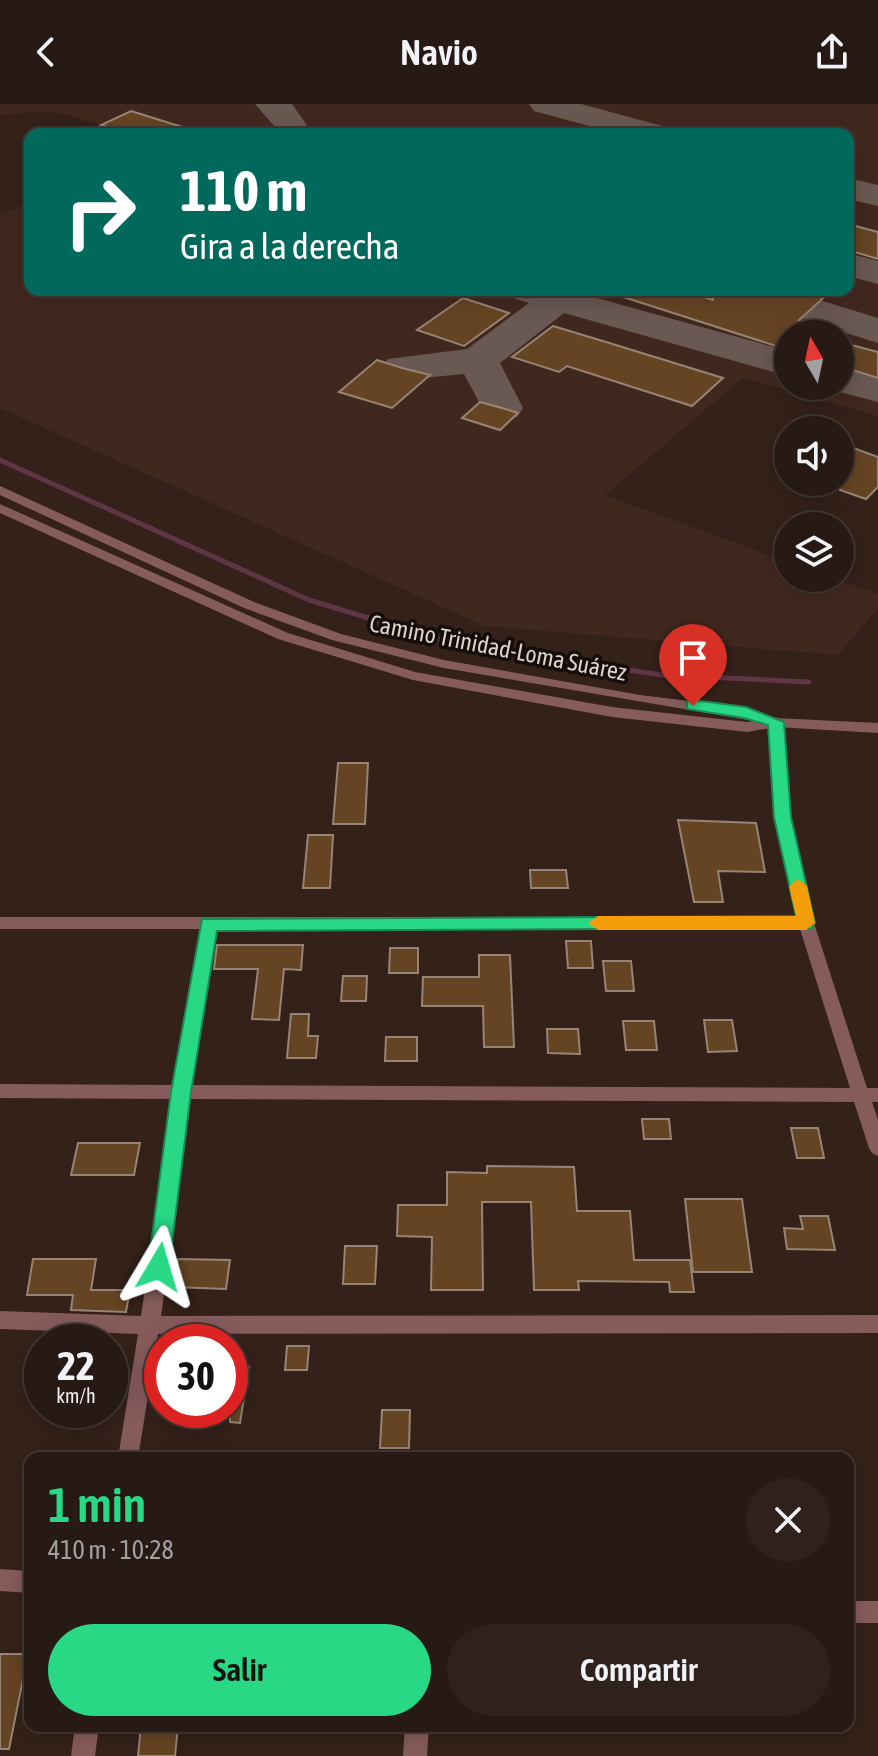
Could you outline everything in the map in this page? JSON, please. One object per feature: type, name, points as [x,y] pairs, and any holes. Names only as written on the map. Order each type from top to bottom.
[{"type":"street","name":"Camino Trinidad-Loma Suárez","points":[[0,490],[249,605],[337,637],[444,664],[640,699],[746,713],[776,722]]},
{"type":"street","name":"Camino Trinidad-Loma Suárez","points":[[0,508],[283,636],[413,676],[612,712],[747,727],[776,722],[878,728]]},
{"type":"street","points":[[776,722],[783,817],[806,923],[870,1094],[878,1148]]},
{"type":"street","points":[[0,923],[806,923]]},
{"type":"street","points":[[151,1324],[181,1092],[209,924]]},
{"type":"street","points":[[0,1091],[870,1094]]},
{"type":"street","points":[[0,1320],[144,1325]]},
{"type":"street","points":[[248,1325],[878,1324]]},
{"type":"street","points":[[129,1452],[144,1365]]},
{"type":"street","points":[[0,1580],[24,1582]]},
{"type":"street","points":[[854,1612],[878,1612]]},
{"type":"street","points":[[83,1756],[86,1732]]},
{"type":"street","points":[[415,1756],[417,1732]]},
{"type":"shaded area","points":[[0,104],[878,104],[878,416],[821,400],[854,400],[854,320],[774,320],[774,387],[743,378],[605,495],[774,557],[774,592],[854,592],[854,585],[878,594],[878,608],[838,655],[485,626],[0,408],[0,216],[24,204],[24,296],[854,296],[854,128],[110,128],[68,115],[40,111],[0,115]]},
{"type":"building","points":[[131,111],[186,128],[110,128],[101,125]]},
{"type":"building","points":[[854,226],[878,232],[878,259],[854,252]]},
{"type":"building","points":[[620,296],[701,296],[713,300],[713,296],[825,296],[799,320],[774,320],[774,345]]},
{"type":"building","points":[[463,298],[509,313],[464,346],[417,330]]},
{"type":"building","points":[[553,326],[723,378],[692,406],[567,366],[559,372],[512,357]]},
{"type":"building","points":[[854,346],[878,352],[878,378],[854,370]]},
{"type":"building","points":[[377,360],[430,375],[392,408],[339,392]]},
{"type":"building","points":[[480,402],[518,413],[500,430],[462,418]]},
{"type":"building","points":[[854,448],[878,457],[878,487],[866,499],[854,495]]},
{"type":"building","points":[[338,763],[368,763],[365,824],[333,824]]},
{"type":"building","points":[[678,820],[756,823],[765,872],[718,871],[723,902],[694,902]]},
{"type":"building","points":[[308,835],[333,835],[330,888],[303,888]]},
{"type":"building","points":[[530,870],[566,870],[568,888],[531,888]]},
{"type":"building","points":[[566,941],[591,941],[593,968],[568,968]]},
{"type":"building","points":[[217,945],[303,945],[301,970],[284,969],[279,1020],[252,1019],[258,969],[214,969]]},
{"type":"building","points":[[390,948],[418,948],[418,973],[389,973]]},
{"type":"building","points":[[479,955],[510,955],[514,1047],[484,1047],[483,1006],[422,1006],[423,977],[479,977]]},
{"type":"building","points":[[603,961],[631,961],[634,991],[606,991]]},
{"type":"building","points":[[343,976],[367,976],[366,1001],[341,1001]]},
{"type":"building","points":[[291,1014],[309,1014],[308,1036],[318,1036],[316,1058],[287,1058]]},
{"type":"building","points":[[704,1020],[732,1020],[737,1051],[708,1052]]},
{"type":"building","points":[[623,1021],[654,1021],[657,1050],[626,1050]]},
{"type":"building","points":[[547,1029],[578,1029],[580,1054],[548,1053]]},
{"type":"building","points":[[386,1037],[417,1037],[417,1061],[385,1061]]},
{"type":"building","points":[[642,1119],[669,1119],[671,1139],[644,1139]]},
{"type":"building","points":[[791,1128],[818,1128],[824,1158],[797,1158]]},
{"type":"building","points":[[78,1143],[140,1143],[134,1175],[71,1175]]},
{"type":"building","points":[[487,1166],[574,1167],[577,1211],[630,1211],[634,1260],[690,1260],[694,1292],[670,1292],[669,1282],[578,1281],[579,1290],[534,1290],[531,1202],[482,1202],[483,1290],[431,1290],[432,1237],[397,1236],[398,1205],[447,1205],[447,1172],[487,1173]]},
{"type":"building","points":[[685,1199],[742,1199],[752,1272],[693,1272]]},
{"type":"building","points":[[800,1216],[828,1216],[835,1250],[787,1249],[784,1228],[803,1229]]},
{"type":"building","points":[[345,1246],[377,1246],[375,1284],[343,1284]]},
{"type":"building","points":[[33,1259],[96,1259],[91,1290],[130,1290],[126,1312],[71,1310],[73,1295],[27,1295]]},
{"type":"building","points":[[178,1259],[230,1260],[226,1289],[173,1287]]},
{"type":"building","points":[[287,1346],[309,1346],[307,1370],[285,1370]]},
{"type":"building","points":[[382,1410],[410,1410],[409,1448],[380,1448]]},
{"type":"building","points":[[0,1654],[24,1654],[24,1674],[9,1749],[0,1749]]},
{"type":"building","points":[[140,1732],[177,1732],[175,1756],[138,1756]]},
{"type":"waterway","points":[[0,460],[309,600],[458,645],[662,675],[809,682]]},
{"type":"taxiway","points":[[271,104],[279,108],[293,128]]},
{"type":"taxiway","points":[[545,104],[632,128]]},
{"type":"taxiway","points":[[854,190],[878,196]]},
{"type":"taxiway","points":[[854,266],[878,273]]},
{"type":"taxiway","points":[[547,296],[558,299]]},
{"type":"taxiway","points":[[767,296],[878,331]]},
{"type":"taxiway","points":[[478,360],[558,299]]},
{"type":"taxiway","points":[[558,299],[774,360]]},
{"type":"taxiway","points":[[402,368],[478,360]]},
{"type":"taxiway","points":[[478,360],[502,408]]},
{"type":"taxiway","points":[[854,383],[878,390]]},
{"type":"slow traffic","points":[[598,923],[806,923],[798,886]]},
{"type":"route","points":[[159,1267],[181,1092],[209,924],[806,923],[783,817],[776,722],[746,713],[693,706]]}]
